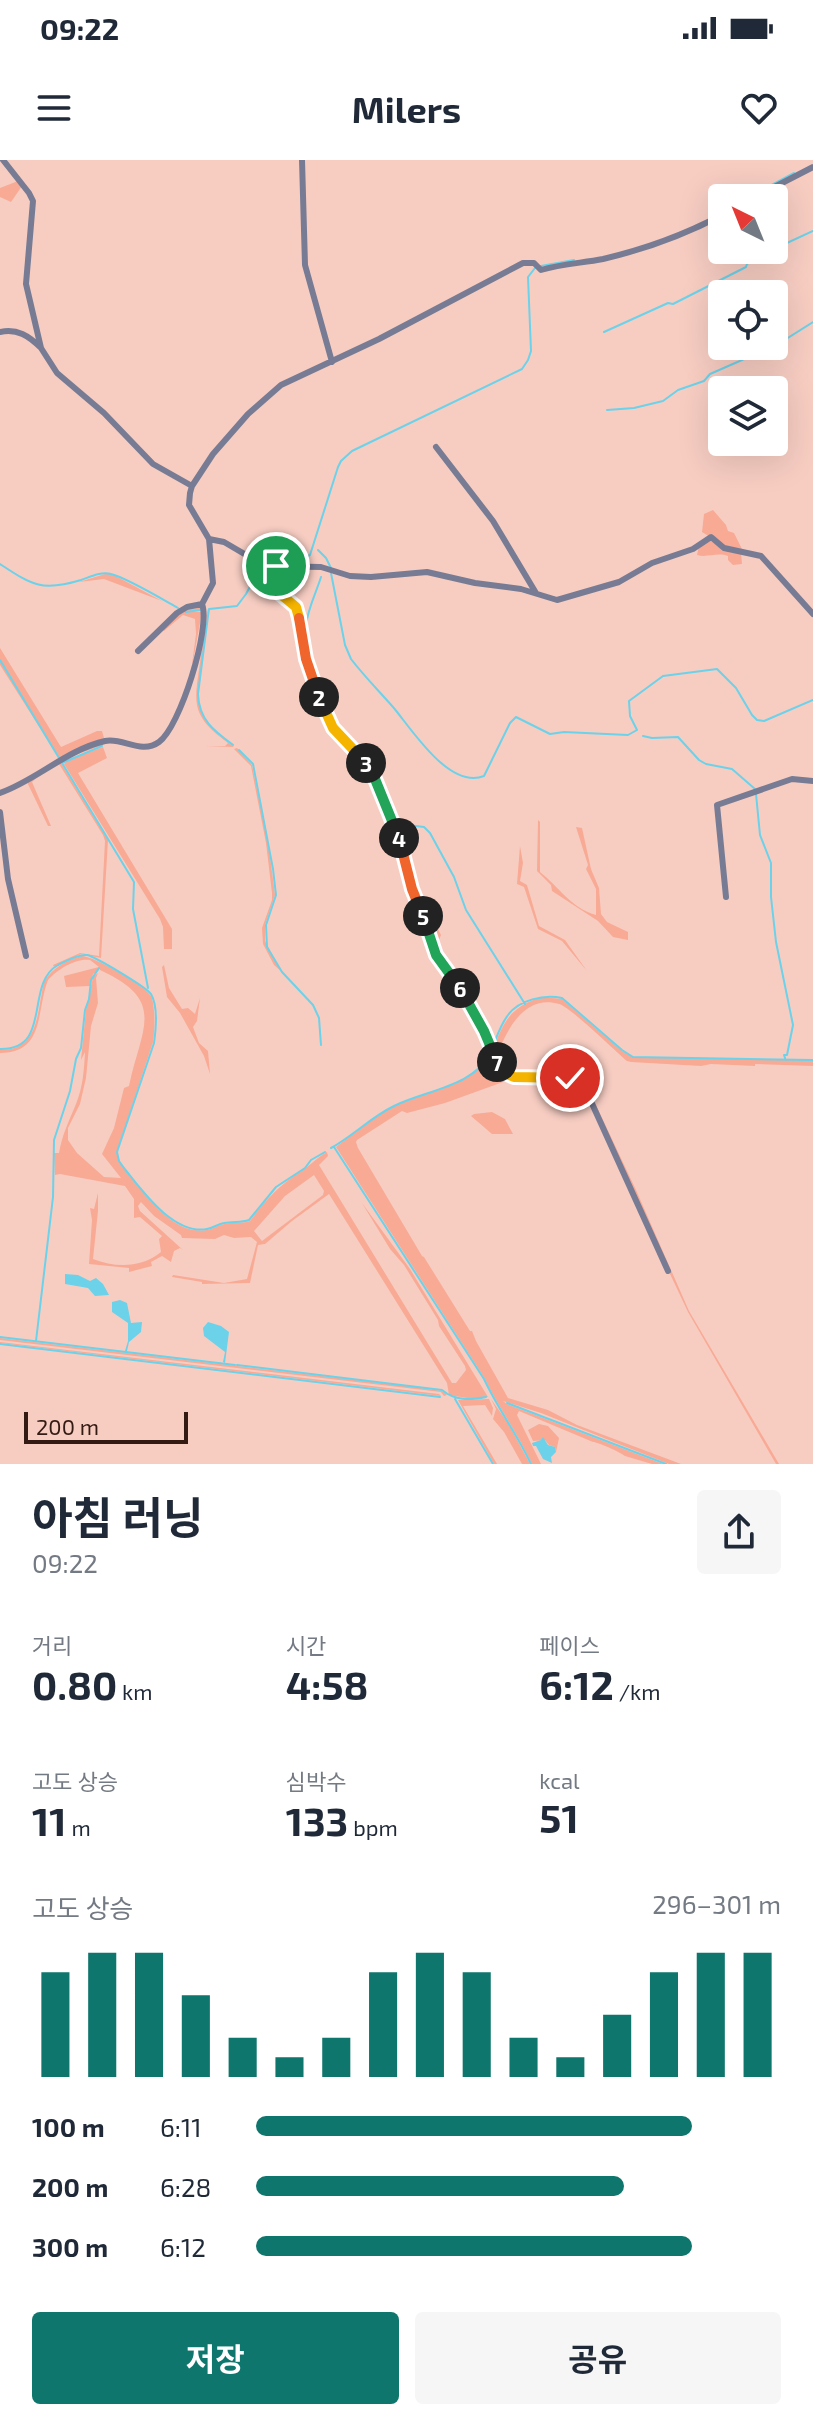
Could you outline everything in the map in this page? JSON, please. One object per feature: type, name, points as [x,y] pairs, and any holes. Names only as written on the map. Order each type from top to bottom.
[{"type":"street","points":[[3,160],[33,201],[26,284],[41,348]]},
{"type":"street","points":[[302,160],[305,265],[332,362]]},
{"type":"street","points":[[780,184],[813,167]]},
{"type":"street","points":[[0,793],[16,787],[62,759],[103,741],[114,740],[148,747],[160,741],[177,718],[192,675],[203,622],[202,604],[213,583],[209,539],[189,505],[192,486],[213,454],[266,396],[281,385],[332,362],[523,263],[534,263],[541,270],[555,265],[600,260],[665,242],[708,222]]},
{"type":"street","points":[[0,332],[21,332],[41,348],[57,373],[104,413],[153,464],[192,486]]},
{"type":"street","points":[[436,447],[493,521],[536,593]]},
{"type":"street","points":[[209,539],[224,542],[263,566],[321,567],[350,576],[371,577],[427,572],[536,593],[552,599],[565,599],[619,582],[652,563],[693,549],[711,537],[724,548],[761,556],[813,614]]},
{"type":"street","points":[[263,566],[261,578],[298,611],[306,659],[329,722],[362,757],[375,779],[396,828],[412,889],[434,951],[471,1007],[497,1062],[509,1076],[573,1079],[584,1086],[668,1271]]},
{"type":"street","points":[[138,651],[177,613],[202,604]]},
{"type":"street","points":[[726,897],[717,805],[792,779],[813,781]]},
{"type":"street","points":[[0,812],[8,879],[26,956]]},
{"type":"shaded area","points":[[18,181],[22,186],[11,202],[0,197],[0,188]]},
{"type":"shaded area","points":[[713,510],[728,531],[734,533],[742,549],[726,547],[702,532],[704,514]]},
{"type":"shaded area","points":[[708,539],[720,547],[741,552],[742,564],[733,565],[724,555],[697,555],[699,546]]},
{"type":"shaded area","points":[[112,574],[162,601],[104,579],[79,582]]},
{"type":"shaded area","points":[[202,607],[186,612],[202,612],[191,672],[195,619],[183,615],[163,630],[183,611]]},
{"type":"shaded area","points":[[208,609],[199,704],[209,725],[234,747],[205,746],[225,746],[228,743],[205,723],[197,704],[197,683]]},
{"type":"shaded area","points":[[0,648],[61,747],[97,731],[102,731],[104,738],[59,758],[0,665]]},
{"type":"shaded area","points":[[102,743],[61,763],[108,840],[101,958],[81,954],[54,967],[80,953],[99,956],[105,841],[59,764],[32,782],[51,826],[48,826],[27,782],[63,759]]},
{"type":"shaded area","points":[[103,747],[107,758],[78,773],[172,929],[172,949],[164,949],[160,919],[64,764]]},
{"type":"shaded area","points":[[237,748],[252,765],[268,841],[275,895],[265,925],[265,941],[282,972],[274,965],[263,944],[262,928],[272,900],[266,843],[251,766],[234,749]]},
{"type":"shaded area","points":[[379,781],[399,825],[418,889],[441,935],[436,947],[495,1038],[491,1047],[436,955]]},
{"type":"shaded area","points":[[538,820],[540,872],[572,902],[596,915],[596,889],[586,869],[588,865],[576,827],[582,828],[591,869],[599,888],[601,914],[607,922],[628,932],[628,940],[613,937],[598,921],[552,891],[551,885],[537,871]]},
{"type":"shaded area","points":[[520,846],[523,863],[520,881],[527,885],[539,926],[565,940],[587,971],[562,941],[538,929],[524,887],[517,884]]},
{"type":"shaded area","points":[[81,956],[108,966],[131,979],[152,998],[153,1042],[117,1152],[126,1171],[153,1203],[177,1224],[197,1230],[250,1221],[279,1188],[327,1152],[328,1156],[319,1165],[452,1383],[456,1383],[466,1370],[465,1366],[362,1203],[410,1269],[488,1397],[473,1399],[449,1395],[447,1383],[329,1194],[265,1244],[258,1245],[250,1283],[202,1284],[172,1277],[224,1283],[247,1279],[257,1242],[251,1237],[224,1235],[215,1239],[182,1238],[141,1202],[138,1206],[140,1211],[183,1250],[174,1251],[171,1262],[162,1256],[151,1262],[152,1266],[129,1272],[129,1268],[89,1264],[90,1208],[94,1209],[98,1193],[93,1259],[128,1265],[145,1261],[161,1252],[159,1239],[162,1236],[140,1217],[134,1218],[134,1199],[125,1186],[55,1175],[54,1153],[59,1153],[82,1085],[86,1010],[93,977],[98,973],[98,1003],[91,1026],[86,1078],[80,1104],[68,1128],[68,1140],[77,1153],[104,1177],[121,1178],[102,1154],[114,1128],[124,1088],[129,1086],[143,1032],[142,1005],[135,993],[90,960],[73,963],[48,980],[32,1038],[25,1046],[0,1053],[0,1050],[23,1044],[30,1036],[38,1016],[44,982],[56,968]],"holes":[[[314,1175],[324,1191],[323,1195],[262,1241],[254,1231],[285,1196]]]},
{"type":"shaded area","points":[[164,965],[169,988],[182,1009],[188,1008],[195,1014],[200,998],[197,1021],[193,1027],[199,1043],[208,1051],[210,1074],[204,1056],[180,1013],[167,997]]},
{"type":"shaded area","points":[[99,967],[93,974],[90,986],[66,987],[64,976]]},
{"type":"shaded area","points":[[542,997],[562,999],[633,1057],[813,1060],[813,1066],[701,1066],[631,1062],[565,1007],[547,1002],[536,1004],[519,1016],[497,1055],[493,1050],[510,1016],[523,1005]]},
{"type":"shaded area","points":[[491,1052],[496,1063],[514,1078],[445,1103],[407,1113],[402,1111],[357,1140],[358,1148],[422,1256],[472,1331],[508,1398],[548,1410],[577,1425],[681,1464],[669,1464],[503,1401],[663,1464],[625,1456],[519,1411],[517,1415],[541,1464],[532,1464],[485,1379],[336,1147],[393,1106],[461,1081],[483,1064]]},
{"type":"shaded area","points":[[573,1077],[582,1077],[587,1086],[689,1311],[779,1464],[776,1464],[688,1312],[579,1081]]},
{"type":"shaded area","points":[[492,1112],[505,1119],[513,1134],[492,1134],[471,1116]]},
{"type":"shaded area","points":[[0,1338],[407,1386],[442,1391],[447,1395],[441,1392]]},
{"type":"shaded area","points":[[0,1343],[439,1394],[441,1396]]},
{"type":"shaded area","points":[[489,1399],[492,1416],[485,1405],[463,1406],[497,1464],[494,1464],[458,1400]]},
{"type":"shaded area","points":[[491,1399],[530,1464],[522,1464],[493,1419],[496,1409]]},
{"type":"shaded area","points":[[539,1424],[548,1426],[559,1438],[556,1452],[555,1447],[545,1440],[533,1441],[528,1430]]},
{"type":"water","points":[[65,1274],[78,1275],[90,1281],[96,1278],[109,1295],[95,1296],[88,1288],[65,1284]]},
{"type":"water","points":[[120,1300],[127,1303],[131,1323],[142,1322],[141,1332],[129,1342],[127,1351],[128,1323],[112,1312],[112,1302]]},
{"type":"water","points":[[208,1322],[229,1332],[225,1363],[225,1352],[204,1336],[203,1328]]},
{"type":"water","points":[[543,1437],[548,1445],[555,1447],[552,1463],[543,1459],[533,1446],[532,1443]]},
{"type":"waterway","points":[[774,184],[794,173]]},
{"type":"waterway","points":[[788,243],[813,231]]},
{"type":"waterway","points":[[541,266],[574,260]]},
{"type":"waterway","points":[[604,332],[668,303],[673,304],[747,264]]},
{"type":"waterway","points":[[264,563],[298,561],[310,555],[338,467],[352,451],[522,369],[531,351],[528,277],[535,268]]},
{"type":"waterway","points":[[788,338],[813,322]]},
{"type":"waterway","points":[[607,410],[663,401],[678,390],[704,381],[710,374],[742,360]]},
{"type":"waterway","points":[[318,550],[331,568]]},
{"type":"waterway","points":[[0,564],[29,581],[47,586],[68,584],[107,573],[135,584],[178,608]]},
{"type":"waterway","points":[[233,745],[209,724],[199,703],[209,609],[237,606],[260,568]]},
{"type":"waterway","points":[[331,573],[345,645],[351,659],[432,755],[458,774],[471,778],[484,776],[510,723],[516,717],[550,734],[628,735],[637,730],[630,716],[629,701],[663,676],[717,669],[736,688],[757,720],[764,721],[813,700]]},
{"type":"waterway","points":[[321,577],[308,613],[306,638],[316,678],[337,728]]},
{"type":"waterway","points":[[186,612],[201,610]]},
{"type":"waterway","points":[[0,660],[59,758]]},
{"type":"waterway","points":[[643,736],[678,737],[699,760],[732,769],[755,789]]},
{"type":"waterway","points":[[102,746],[62,763],[134,882],[133,909],[148,988]]},
{"type":"waterway","points":[[239,750],[253,764],[273,869],[276,895],[266,925],[267,947],[282,972],[313,1005],[319,1018],[321,1045]]},
{"type":"waterway","points":[[366,758],[377,776]]},
{"type":"waterway","points":[[380,780],[400,824],[424,827],[430,833],[454,877],[466,910],[525,1004]]},
{"type":"waterway","points":[[756,794],[760,835],[771,863],[776,942],[793,1025],[785,1058]]},
{"type":"waterway","points":[[0,1049],[16,1046],[27,1039],[48,974],[58,965],[87,955],[140,985],[151,994],[155,1005],[154,1043],[117,1152],[124,1168],[160,1209],[182,1225],[194,1229],[249,1220],[276,1187],[325,1152]]},
{"type":"waterway","points":[[36,1341],[53,1197],[54,1140],[81,1048],[91,980],[99,968]]},
{"type":"waterway","points":[[493,1046],[503,1022],[519,1005],[532,999],[555,997],[562,998],[633,1057],[813,1060]]},
{"type":"waterway","points":[[331,1148],[394,1106],[473,1073],[491,1052]]},
{"type":"waterway","points":[[334,1147],[484,1379],[531,1464]]},
{"type":"waterway","points":[[0,1337],[235,1365]]},
{"type":"waterway","points":[[0,1344],[440,1397]]},
{"type":"waterway","points":[[237,1365],[442,1390],[463,1399],[486,1397]]},
{"type":"waterway","points":[[455,1399],[493,1464]]},
{"type":"waterway","points":[[507,1403],[666,1464]]},
{"type":"route","points":[[276,566],[263,566],[261,578],[298,611],[300,635],[309,670],[329,722],[362,757],[375,779],[396,828],[412,889],[434,951],[471,1007],[497,1062],[509,1076],[570,1078]]}]
